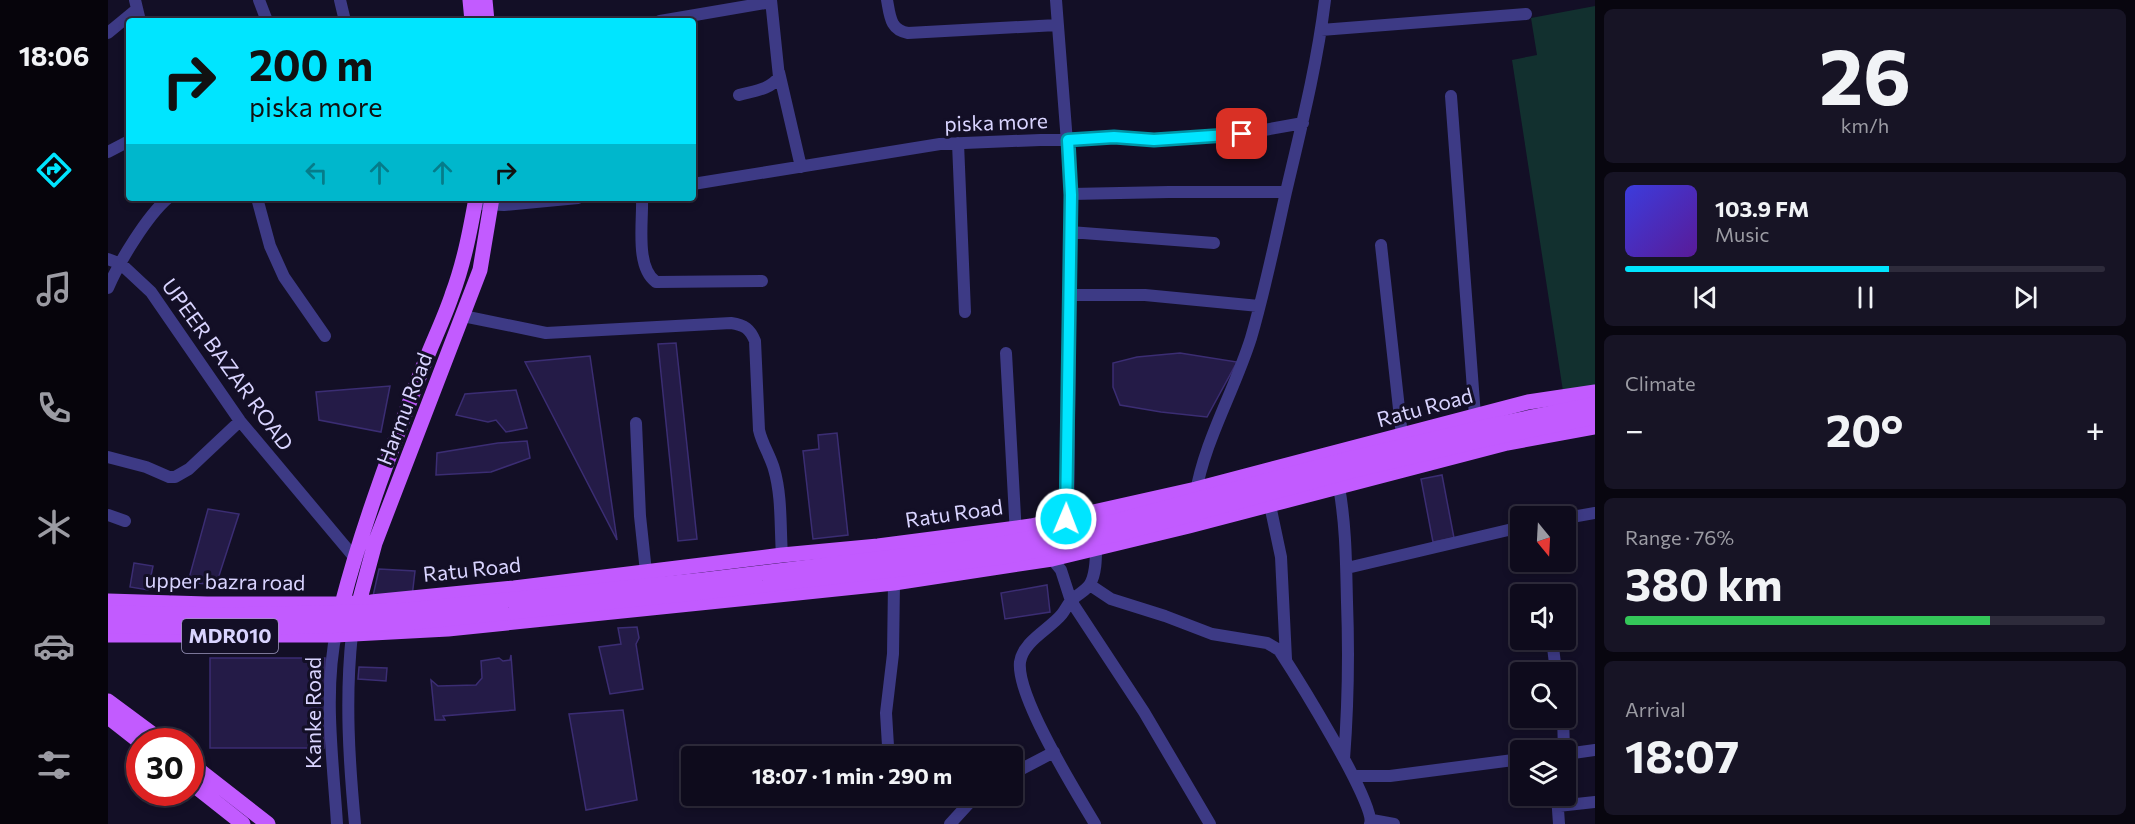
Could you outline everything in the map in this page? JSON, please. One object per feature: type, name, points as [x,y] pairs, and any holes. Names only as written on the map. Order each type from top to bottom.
[{"type":"main road","points":[[470,0],[472,18]]},
{"type":"main road","points":[[485,0],[487,18]]},
{"type":"main road","name":"Harmu Road","points":[[342,604],[354,557],[375,494],[424,363],[452,296],[469,238],[475,201]]},
{"type":"main road","name":"Harmu Road","points":[[352,634],[375,543],[480,270],[492,201]]},
{"type":"main road","name":"Ratu Road","points":[[342,604],[878,546],[1066,519],[1113,506],[1196,489],[1528,402],[1595,392]]},
{"type":"main road","points":[[108,614],[228,615],[398,611],[703,580],[1001,544],[1116,522],[1348,459],[1595,404]]},
{"type":"main road","points":[[108,626],[237,628],[398,624],[704,592],[1003,557],[1119,534],[1351,471],[1487,439],[1595,417]]},
{"type":"main road","points":[[352,634],[448,629],[894,583],[1052,559],[1190,526],[1507,443],[1595,427]]},
{"type":"main road","name":"upper bazra road","points":[[108,602],[342,604]]},
{"type":"main road","name":"MDR010","points":[[108,635],[352,634]]},
{"type":"main road","points":[[108,701],[144,728]]},
{"type":"main road","points":[[108,717],[126,731]]},
{"type":"main road","points":[[204,774],[268,824]]},
{"type":"main road","points":[[204,793],[243,824]]},
{"type":"street","points":[[259,0],[266,18]]},
{"type":"street","points":[[340,0],[344,18]]},
{"type":"street","points":[[888,0],[894,27],[908,33],[1057,25]]},
{"type":"street","points":[[1056,0],[1071,195],[1066,519],[1072,554]]},
{"type":"street","points":[[1190,526],[1196,489],[1221,412],[1237,378],[1259,306],[1303,123],[1325,0]]},
{"type":"street","points":[[677,18],[771,1],[779,69],[801,167]]},
{"type":"street","points":[[1321,30],[1526,14]]},
{"type":"street","points":[[108,33],[126,19]]},
{"type":"street","points":[[739,95],[775,83],[779,77],[779,69]]},
{"type":"street","points":[[1451,96],[1475,416]]},
{"type":"street","name":"piska more","points":[[696,184],[903,149],[958,143],[1114,137],[1154,140],[1242,134],[1303,123]]},
{"type":"street","points":[[108,152],[126,143]]},
{"type":"street","points":[[958,143],[965,312]]},
{"type":"street","points":[[1071,195],[1286,192]]},
{"type":"street","points":[[108,288],[140,231],[165,201]]},
{"type":"street","points":[[258,201],[270,246],[284,276],[325,336]]},
{"type":"street","points":[[475,201],[492,201]]},
{"type":"street","points":[[642,201],[644,264],[649,278],[656,282],[762,281]]},
{"type":"street","points":[[1070,232],[1214,243]]},
{"type":"street","points":[[1381,245],[1402,436]]},
{"type":"street","name":"UPEER BAZAR ROAD","points":[[108,259],[121,264],[151,292],[240,421],[354,557]]},
{"type":"street","points":[[1069,296],[1145,295],[1259,306]]},
{"type":"street","points":[[463,316],[546,333],[731,323],[744,325],[751,332],[755,341],[759,430],[774,467],[782,555]]},
{"type":"street","points":[[1006,353],[1014,527],[1021,563]]},
{"type":"street","points":[[108,457],[175,477],[189,469],[240,421]]},
{"type":"street","points":[[636,423],[645,572]]},
{"type":"street","points":[[1339,487],[1346,533],[1347,568],[1348,678],[1344,760]]},
{"type":"street","points":[[1270,505],[1281,558],[1286,661]]},
{"type":"street","points":[[1576,516],[1595,513]]},
{"type":"street","points":[[108,515],[125,521]]},
{"type":"street","points":[[1347,568],[1510,530]]},
{"type":"street","points":[[1095,824],[1054,752],[1028,700],[1020,662],[1025,650],[1062,614],[1071,600],[1090,585],[1096,560],[1096,548]]},
{"type":"street","points":[[1052,559],[1060,570],[1071,600],[1144,712],[1210,824]]},
{"type":"street","points":[[888,746],[886,713],[893,654],[894,583]]},
{"type":"street","points":[[1090,585],[1111,600],[1165,616],[1212,634],[1267,643],[1279,650],[1353,776],[1371,822],[1394,824]]},
{"type":"street","name":"Kanke Road","points":[[337,824],[331,689],[335,635],[342,604]]},
{"type":"street","name":"Kanke Road","points":[[352,634],[347,717],[348,759],[355,824]]},
{"type":"street","points":[[1576,753],[1595,750]]},
{"type":"street","points":[[1023,768],[1054,752]]},
{"type":"street","points":[[1353,776],[1390,776],[1510,760]]},
{"type":"street","points":[[1576,801],[1595,802]]},
{"type":"street","points":[[950,824],[966,806]]},
{"type":"street","points":[[1558,806],[1559,824]]},
{"type":"green space","points":[[1595,6],[1595,386],[1563,391],[1512,60],[1537,55],[1531,18]]},
{"type":"building","points":[[676,343],[697,539],[678,541],[658,344]]},
{"type":"building","points":[[1180,353],[1237,362],[1207,417],[1120,405],[1113,387],[1113,363],[1137,357]]},
{"type":"building","points":[[590,356],[617,540],[525,362]]},
{"type":"building","points":[[390,386],[381,432],[319,420],[316,392]]},
{"type":"building","points":[[516,390],[527,428],[506,432],[496,420],[488,422],[456,415],[465,394]]},
{"type":"building","points":[[837,433],[848,535],[813,539],[803,451],[819,449],[818,435]]},
{"type":"building","points":[[527,441],[530,458],[491,472],[436,475],[437,453],[498,443]]},
{"type":"building","points":[[1442,475],[1454,538],[1433,542],[1421,479]]},
{"type":"building","points":[[208,509],[239,514],[216,585],[188,582]]},
{"type":"building","points":[[134,563],[153,566],[148,590],[130,587]]},
{"type":"building","points":[[379,569],[415,571],[412,597],[373,596]]},
{"type":"building","points":[[1047,585],[1050,612],[1005,619],[1001,593]]},
{"type":"building","points":[[637,627],[639,638],[636,644],[643,689],[610,694],[599,647],[621,644],[618,628]]},
{"type":"building","points":[[511,655],[515,710],[443,716],[445,720],[435,720],[431,680],[438,686],[476,685],[482,678],[481,661],[499,658],[503,661],[510,660]]},
{"type":"building","points":[[210,658],[325,658],[324,748],[210,748]]},
{"type":"building","points":[[359,667],[387,668],[386,681],[358,679]]},
{"type":"building","points":[[623,710],[637,800],[586,810],[569,714]]},
{"type":"route","points":[[1066,519],[1071,195],[1068,140],[1114,137],[1154,140],[1242,134]]}]
